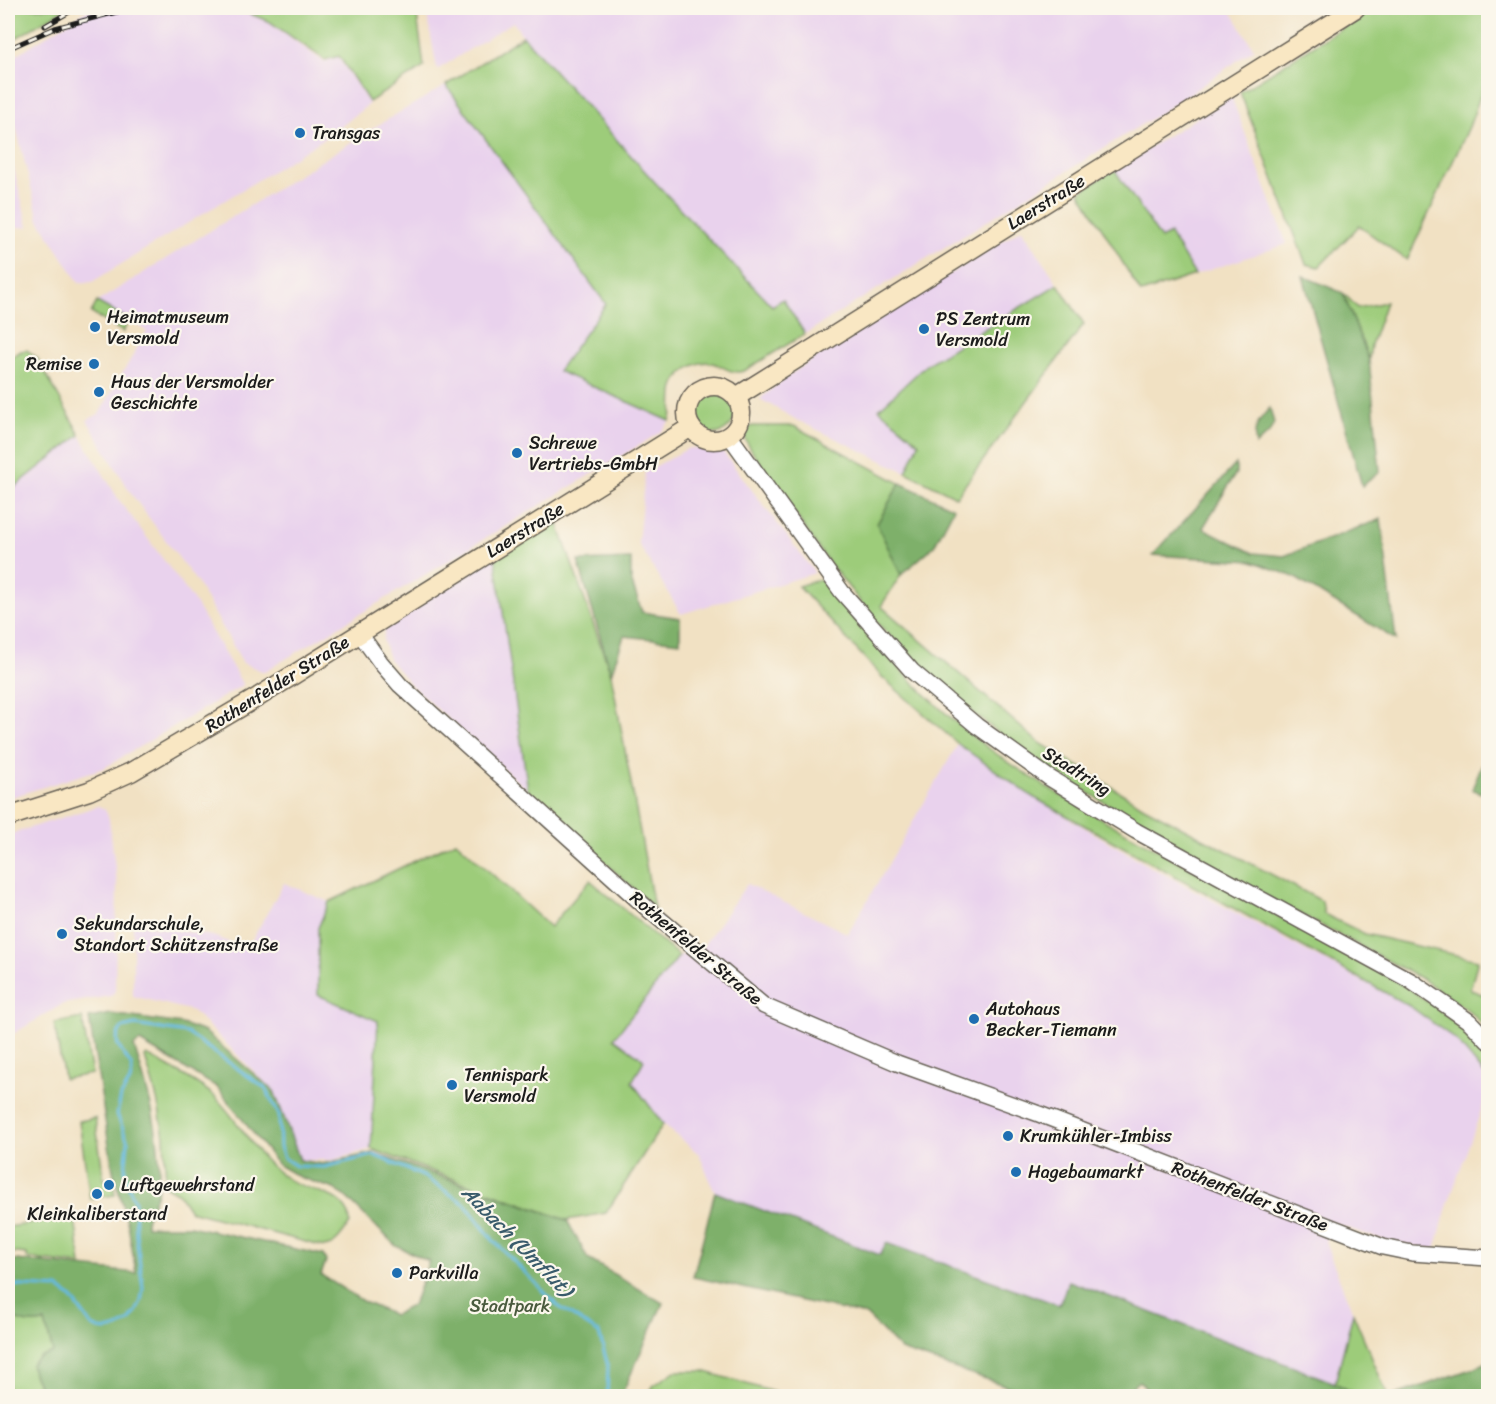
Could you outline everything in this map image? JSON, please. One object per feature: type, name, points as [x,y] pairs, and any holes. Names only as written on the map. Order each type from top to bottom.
[{"type":"main road","name":"Laerstraße","points":[[736,397],[1356,8]]},
{"type":"main road","points":[[712,386],[721,387],[736,397],[740,410],[739,422],[729,435],[707,439],[698,435],[691,427],[687,412],[688,404],[697,392],[712,386]]},
{"type":"main road","name":"Laerstraße","points":[[360,634],[691,427]]},
{"type":"main road","name":"Rothenfelder Straße","points":[[8,816],[113,782],[258,698],[360,634]]},
{"type":"street","name":"Stadtring","points":[[729,435],[842,592],[912,671],[977,726],[1048,777],[1136,831],[1411,981],[1470,1022],[1488,1041]]},
{"type":"street","name":"Rothenfelder Straße","points":[[360,634],[400,685],[649,910],[764,1006],[897,1063],[1039,1114],[1383,1247],[1412,1253],[1488,1258]]},
{"type":"shaded area","points":[[91,8],[233,8],[270,23],[324,62],[338,57],[369,104],[333,133],[271,172],[92,282],[79,283],[39,220],[8,95],[8,60]]},
{"type":"shaded area","points":[[426,8],[1229,8],[1254,49],[1178,102],[805,334],[783,299],[772,306],[651,178],[513,22],[437,70]]},
{"type":"shaded area","points":[[446,85],[606,304],[559,371],[670,421],[661,432],[264,672],[243,663],[196,581],[132,495],[87,420],[99,414],[147,331],[97,302]]},
{"type":"shaded area","points":[[1231,96],[1287,244],[1195,275],[1170,234],[1161,239],[1114,170]]},
{"type":"shaded area","points":[[8,144],[28,227],[8,228]]},
{"type":"shaded area","points":[[1022,229],[1058,284],[927,364],[880,409],[919,443],[906,472],[797,420],[760,399],[785,378],[821,354]]},
{"type":"shaded area","points":[[80,435],[119,500],[192,598],[243,685],[104,768],[8,798],[8,492]]},
{"type":"shaded area","points":[[689,448],[723,452],[815,573],[681,614],[638,543],[645,472]]},
{"type":"shaded area","points":[[495,555],[528,791],[412,686],[389,659],[383,640],[385,630],[393,620]]},
{"type":"shaded area","points":[[958,744],[1033,797],[1149,866],[1410,1007],[1455,1039],[1488,1079],[1488,1091],[1446,1210],[1435,1250],[1390,1242],[1329,1222],[1326,1245],[1353,1313],[1335,1383],[1069,1281],[1059,1305],[886,1244],[880,1255],[715,1192],[699,1154],[663,1124],[632,1082],[613,1038],[679,956],[703,946],[747,884],[848,934]]},
{"type":"shaded area","name":"Sekundarschule, Standort Schützenstraße","points":[[98,806],[105,809],[109,819],[117,883],[115,991],[111,996],[63,1004],[8,1037],[8,835]]},
{"type":"shaded area","points":[[284,883],[329,902],[318,928],[378,1020],[371,1149],[333,1160],[299,1160],[274,1091],[193,1011],[133,996],[133,923],[213,936],[247,949]]},
{"type":"green space","points":[[8,8],[66,8],[8,43]]},
{"type":"green space","points":[[236,8],[416,8],[424,67],[369,102],[339,56],[325,60],[270,22]]},
{"type":"green space","points":[[1373,8],[1488,8],[1488,74],[1469,127],[1407,260],[1359,226],[1319,267],[1306,264],[1240,92]]},
{"type":"green space","points":[[523,36],[651,178],[772,306],[783,299],[805,334],[744,371],[733,371],[705,362],[687,369],[675,384],[670,421],[558,371],[606,304],[446,85]]},
{"type":"green space","points":[[1114,169],[1161,239],[1170,234],[1195,275],[1141,293],[1080,192]]},
{"type":"green space","points":[[1303,276],[1343,293],[1369,360],[1380,472],[1362,486]]},
{"type":"green space","points":[[1058,284],[1084,324],[956,497],[906,472],[919,443],[879,409],[927,364]]},
{"type":"green space","points":[[1343,293],[1358,308],[1386,302],[1371,345],[1369,360]]},
{"type":"green space","points":[[97,302],[129,320],[123,332],[91,313]]},
{"type":"green space","points":[[27,350],[37,358],[80,435],[8,492],[8,359]]},
{"type":"green space","points":[[713,390],[729,396],[735,412],[729,428],[713,434],[697,428],[691,412],[697,396]]},
{"type":"green space","points":[[1270,408],[1274,423],[1269,433],[1256,445],[1257,425]]},
{"type":"green space","points":[[752,426],[794,426],[900,483],[877,524],[901,575],[881,606],[1037,741],[1144,807],[1322,901],[1324,914],[1365,934],[1478,960],[1470,989],[1488,997],[1488,1030],[1468,1010],[1422,979],[1255,890],[1087,792],[1017,747],[956,700],[879,625],[826,559],[745,439],[745,429]]},
{"type":"green space","points":[[1236,464],[1236,473],[1203,528],[1253,553],[1284,556],[1381,519],[1396,640],[1294,577],[1252,561],[1153,555]]},
{"type":"green space","points":[[900,483],[954,508],[934,546],[901,575],[877,524]]},
{"type":"green space","points":[[556,519],[611,674],[654,908],[528,791],[495,555]]},
{"type":"green space","points":[[631,559],[631,580],[642,612],[680,618],[680,642],[624,636],[611,674],[578,561]]},
{"type":"green space","points":[[820,579],[913,682],[975,738],[1021,771],[1070,801],[1407,987],[1446,1015],[1488,1053],[1488,1079],[1455,1039],[1411,1007],[1033,797],[958,744],[882,677],[798,586]]},
{"type":"green space","points":[[1488,763],[1488,796],[1472,789],[1482,765]]},
{"type":"green space","name":"Tennispark Versmold","points":[[456,841],[550,927],[590,880],[679,956],[614,1038],[644,1060],[632,1082],[663,1124],[606,1213],[567,1220],[371,1149],[378,1021],[318,995],[318,928],[329,902]]},
{"type":"green space","name":"Stadtpark","points":[[111,1014],[182,1024],[205,1032],[274,1091],[300,1160],[322,1164],[373,1153],[567,1220],[588,1259],[663,1303],[621,1396],[301,1396],[271,1391],[221,1396],[44,1396],[33,1374],[31,1364],[39,1357],[53,1352],[45,1322],[29,1323],[8,1317],[8,1259],[136,1273],[128,1225],[113,1171],[89,1018]],"holes":[[[140,1042],[217,1087],[278,1165],[299,1177],[334,1189],[347,1198],[396,1246],[429,1261],[413,1305],[394,1315],[364,1302],[321,1275],[326,1261],[323,1255],[190,1226],[146,1226],[147,1216],[158,1187],[158,1151],[153,1115],[134,1046]]]},
{"type":"green space","points":[[82,1018],[92,1074],[64,1079],[54,1023]]},
{"type":"green space","points":[[147,1055],[191,1079],[214,1096],[265,1160],[286,1178],[335,1198],[343,1204],[348,1212],[350,1223],[339,1238],[333,1244],[324,1247],[190,1211],[179,1194],[166,1187],[164,1136],[157,1099],[145,1057]]},
{"type":"green space","points":[[95,1118],[104,1180],[112,1179],[115,1195],[90,1199],[79,1121]]},
{"type":"green space","points":[[715,1192],[880,1255],[886,1243],[1059,1305],[1069,1281],[1335,1383],[1359,1396],[1153,1396],[1139,1381],[1121,1396],[1036,1396],[901,1350],[866,1315],[693,1277]]},
{"type":"green space","points":[[75,1217],[81,1265],[27,1258],[27,1254],[8,1252],[8,1227]]},
{"type":"green space","points":[[1353,1313],[1388,1396],[1359,1396],[1335,1383]]},
{"type":"green space","points":[[8,1317],[29,1323],[45,1322],[53,1352],[39,1357],[33,1374],[44,1396],[8,1396]]},
{"type":"green space","points":[[1488,1361],[1488,1396],[1393,1396],[1474,1368]]},
{"type":"green space","points":[[675,1371],[703,1371],[787,1396],[647,1396],[654,1385]]},
{"type":"waterway","name":"Aabach (Umflut)","points":[[8,1285],[58,1288],[71,1297],[92,1326],[99,1329],[116,1328],[129,1321],[136,1312],[143,1288],[136,1235],[135,1202],[125,1170],[128,1142],[117,1114],[121,1096],[130,1081],[132,1072],[131,1065],[118,1046],[117,1039],[122,1028],[135,1025],[187,1033],[265,1088],[279,1115],[280,1147],[284,1158],[296,1166],[324,1167],[374,1155],[423,1176],[465,1204],[493,1240],[558,1306],[599,1333],[608,1366],[607,1396]]},
{"type":"waterway","points":[[221,1396],[271,1391],[301,1396]]},
{"type":"railway","points":[[45,26],[76,8]]},
{"type":"railway","points":[[12,47],[55,28],[132,8]]},
{"type":"place","name":"Transgas","points":[[300,133]]},
{"type":"place","name":"Heimatmuseum Versmold","points":[[95,327]]},
{"type":"place","name":"PS Zentrum Versmold","points":[[924,329]]},
{"type":"place","name":"Remise","points":[[94,364]]},
{"type":"place","name":"Haus der Versmolder Geschichte","points":[[99,392]]},
{"type":"place","name":"Schrewe Vertriebs-GmbH","points":[[517,453]]},
{"type":"place","name":"Sekundarschule, Standort Schützenstraße","points":[[62,934]]},
{"type":"place","name":"Autohaus Becker-Tiemann","points":[[974,1019]]},
{"type":"place","name":"Tennispark Versmold","points":[[452,1085]]},
{"type":"place","name":"Krumkühler-Imbiss","points":[[1008,1136]]},
{"type":"place","name":"Hagebaumarkt","points":[[1016,1172]]},
{"type":"place","name":"Luftgewehrstand","points":[[109,1185]]},
{"type":"place","name":"Kleinkaliberstand","points":[[97,1194]]},
{"type":"place","name":"Parkvilla","points":[[397,1273]]}]
